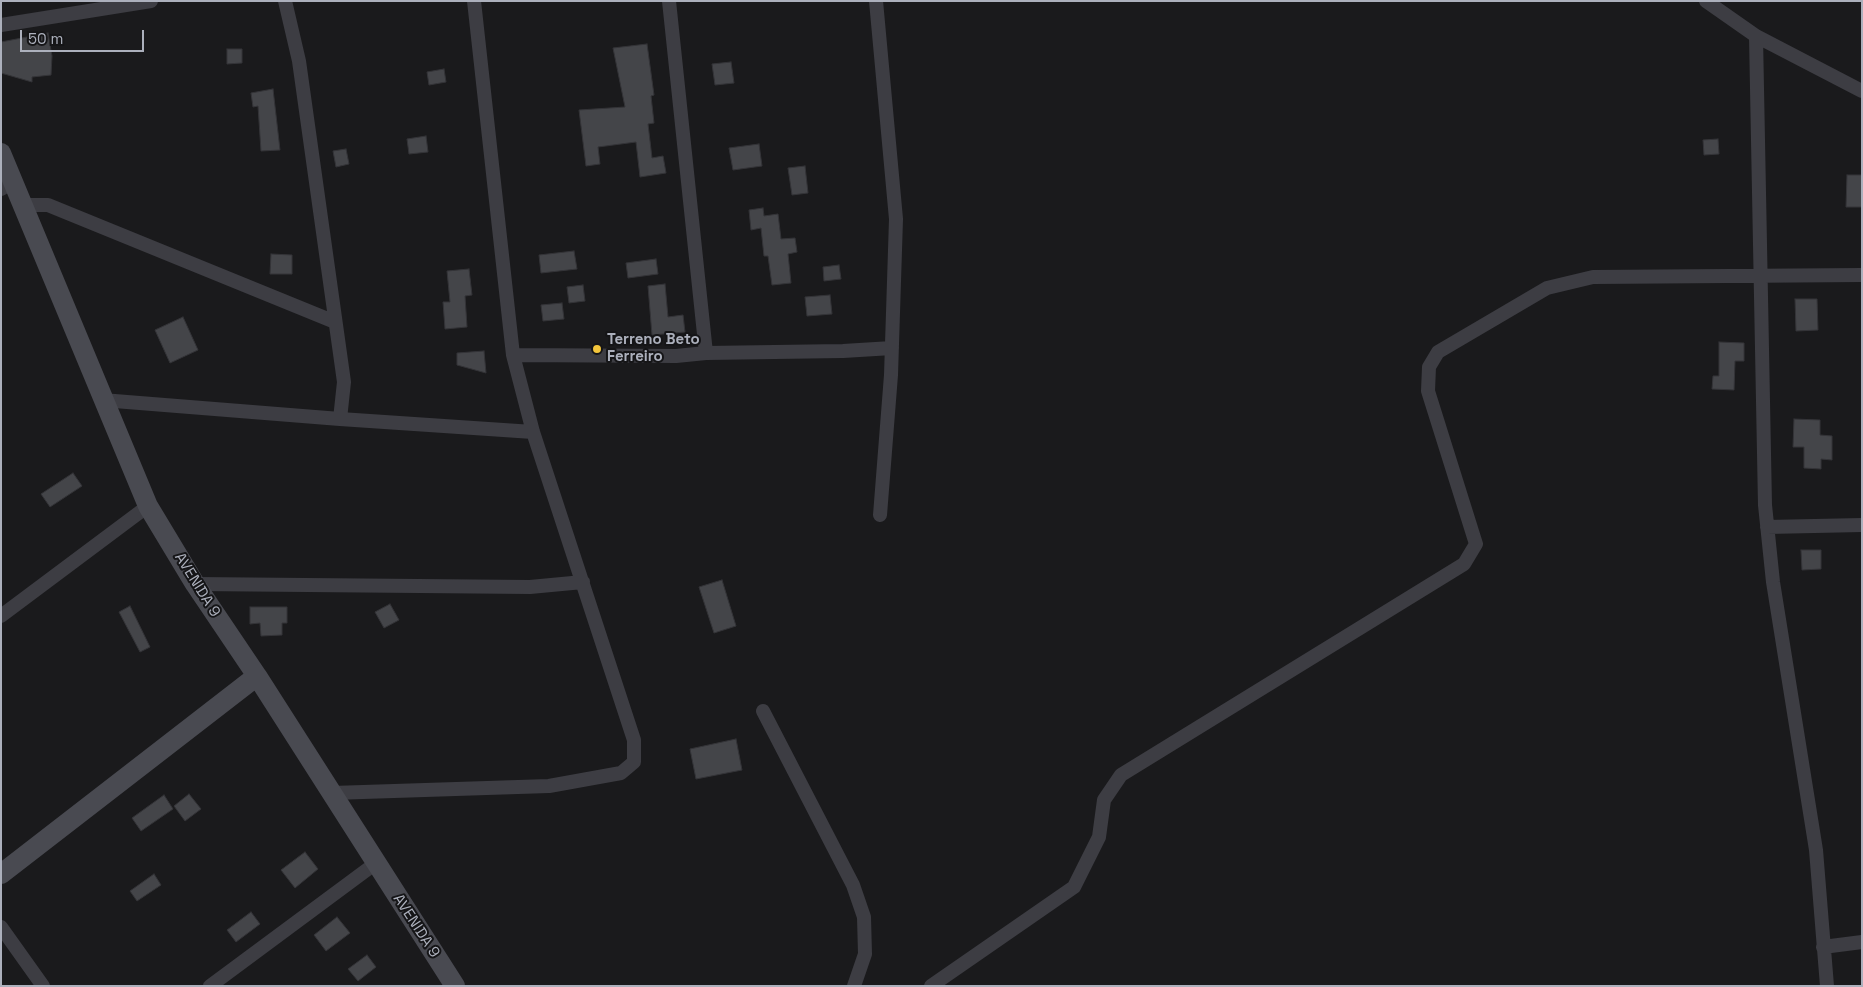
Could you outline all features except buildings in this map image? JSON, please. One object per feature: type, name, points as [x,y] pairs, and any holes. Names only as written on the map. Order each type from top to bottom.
[{"type":"main road","name":"AVENIDA 9","points":[[1,153],[7,185],[22,205],[102,400],[148,506],[195,584],[257,676],[454,986]]},
{"type":"main road","points":[[1,874],[257,676]]},
{"type":"street","points":[[1,25],[151,1]]},
{"type":"street","points":[[286,1],[299,61],[344,382],[340,419]]},
{"type":"street","points":[[332,793],[549,786],[621,773],[634,762],[634,740],[533,432],[513,355],[474,1]]},
{"type":"street","points":[[669,1],[706,353]]},
{"type":"street","points":[[876,1],[896,219],[892,348],[880,515]]},
{"type":"street","points":[[1706,1],[1756,36],[1862,91]]},
{"type":"street","points":[[1756,36],[1760,275],[1768,527],[1773,582],[1816,850],[1827,986]]},
{"type":"street","points":[[22,205],[48,206],[335,322]]},
{"type":"street","points":[[931,986],[1074,887],[1099,837],[1104,800],[1121,775],[1464,564],[1476,544],[1428,391],[1429,367],[1438,352],[1547,288],[1593,277],[1862,275]]},
{"type":"street","points":[[513,355],[676,356],[706,353],[844,351],[892,348]]},
{"type":"street","points":[[102,400],[533,432]]},
{"type":"street","points":[[1,616],[148,506]]},
{"type":"street","points":[[1768,527],[1862,525]]},
{"type":"street","points":[[195,584],[530,587],[583,582]]},
{"type":"street","points":[[762,711],[854,885],[864,917],[865,954],[854,986]]},
{"type":"street","points":[[210,986],[376,863]]},
{"type":"street","points":[[1,927],[43,986]]},
{"type":"street","points":[[1823,947],[1862,942]]},
{"type":"place","name":"Terreno Beto Ferreiro","points":[[597,349]]}]
